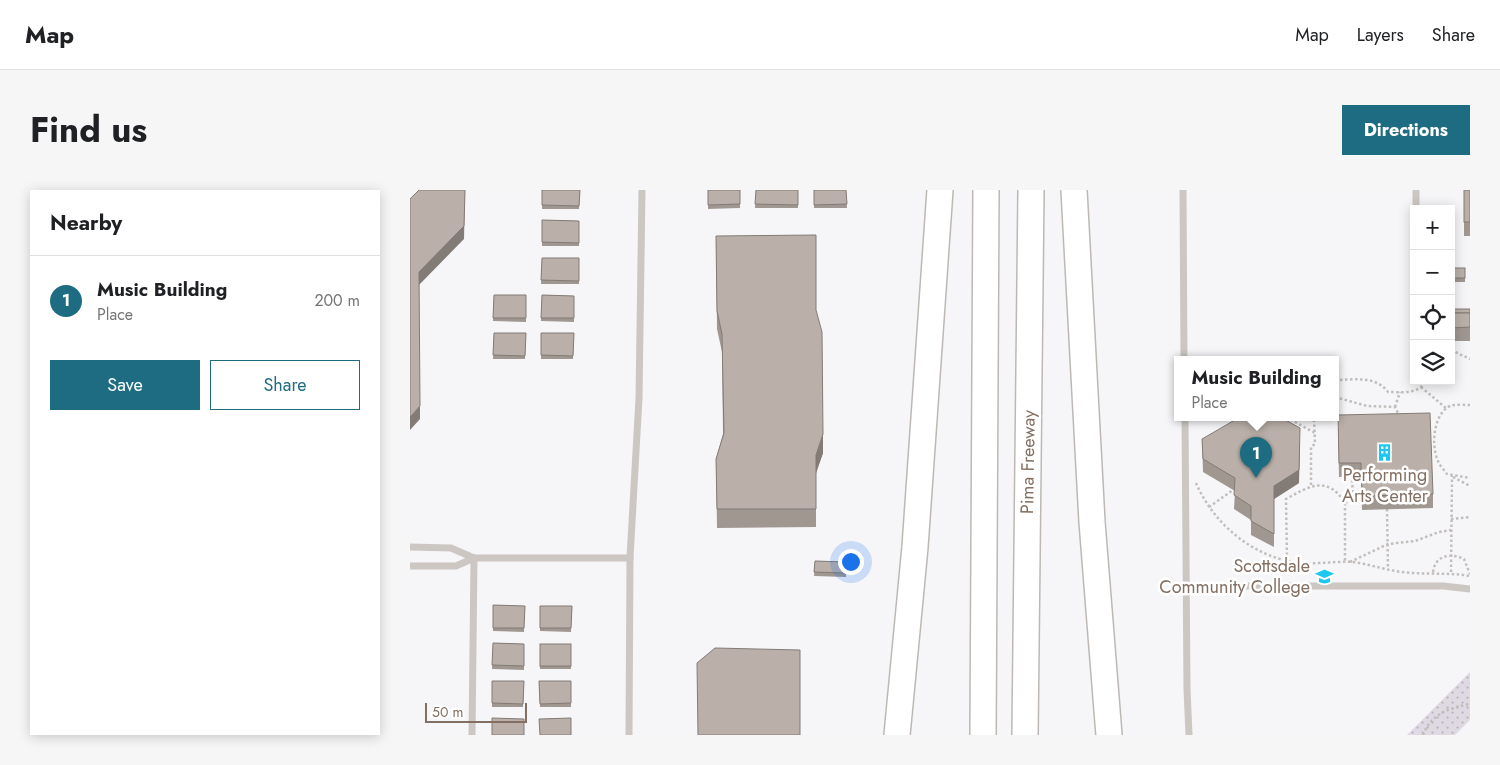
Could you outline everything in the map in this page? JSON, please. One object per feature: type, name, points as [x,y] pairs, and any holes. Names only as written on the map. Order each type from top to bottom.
[{"type":"highway","points":[[897,735],[915,547],[940,190]]},
{"type":"highway","points":[[983,735],[986,190]]},
{"type":"highway","name":"Pima Freeway","points":[[1025,735],[1031,190]]},
{"type":"highway","points":[[1074,190],[1091,512],[1108,735]]},
{"type":"lane","points":[[629,735],[630,558],[638,398],[642,190]]},
{"type":"lane","points":[[1183,190],[1184,356]]},
{"type":"lane","points":[[1416,190],[1416,205]]},
{"type":"lane","points":[[1185,421],[1189,735]]},
{"type":"lane","points":[[410,547],[451,548],[474,558],[630,558]]},
{"type":"lane","points":[[410,566],[456,566],[474,558]]},
{"type":"lane","points":[[472,735],[474,558]]},
{"type":"lane","points":[[1187,586],[1443,586],[1470,589]]},
{"type":"path","points":[[1455,352],[1470,359]]},
{"type":"path","points":[[1339,380],[1373,380],[1382,384],[1388,392],[1412,392],[1421,386],[1447,409]]},
{"type":"path","points":[[1400,392],[1395,406],[1400,420]]},
{"type":"path","points":[[1339,399],[1367,406],[1395,406]]},
{"type":"path","points":[[1470,405],[1451,406],[1436,426],[1437,460],[1447,474],[1470,486]]},
{"type":"path","points":[[1429,420],[1438,421]]},
{"type":"path","points":[[1293,421],[1314,433]]},
{"type":"path","points":[[1311,485],[1310,447],[1314,444],[1314,421]]},
{"type":"path","points":[[1345,503],[1353,498],[1352,476]]},
{"type":"path","points":[[1452,476],[1470,478]]},
{"type":"path","points":[[1451,572],[1452,476]]},
{"type":"path","points":[[1193,477],[1209,507],[1226,527],[1246,543],[1274,558],[1302,563],[1347,562],[1402,572],[1433,572],[1451,572],[1470,575],[1468,563],[1464,559],[1451,556],[1441,558],[1436,562],[1433,572]]},
{"type":"path","points":[[1287,560],[1286,499],[1311,485],[1324,485],[1341,496],[1345,503],[1347,562]]},
{"type":"path","points":[[1209,507],[1233,490]]},
{"type":"path","points":[[1387,509],[1388,569]]},
{"type":"path","points":[[1452,519],[1470,518]]},
{"type":"path","points":[[1347,562],[1388,544],[1415,541],[1439,532],[1451,530]]},
{"type":"path","points":[[1423,735],[1427,724],[1437,716],[1451,708],[1470,704]]},
{"type":"shaded area","points":[[1470,672],[1470,720],[1455,735],[1407,735]]},
{"type":"building","points":[[419,190],[465,190],[464,226],[419,272],[420,406],[410,417],[410,199]]},
{"type":"building","points":[[542,190],[580,190],[579,206],[542,205]]},
{"type":"building","points":[[708,190],[740,190],[740,204],[708,205]]},
{"type":"building","points":[[756,190],[798,190],[798,205],[755,204]]},
{"type":"building","points":[[814,190],[846,190],[847,204],[814,205]]},
{"type":"building","points":[[1464,190],[1470,190],[1470,222],[1464,222]]},
{"type":"building","points":[[542,220],[579,221],[579,243],[542,242]]},
{"type":"building","points":[[816,235],[816,310],[822,332],[823,434],[816,455],[816,509],[717,509],[716,459],[724,433],[722,334],[717,311],[716,236]]},
{"type":"building","points":[[542,258],[579,258],[579,281],[541,280]]},
{"type":"building","points":[[1455,268],[1465,268],[1465,278],[1455,278]]},
{"type":"building","points":[[494,295],[526,295],[526,318],[493,318]]},
{"type":"building","points":[[542,295],[574,296],[574,318],[541,318]]},
{"type":"building","points":[[1455,309],[1470,309],[1470,313],[1455,313]]},
{"type":"building","points":[[1455,313],[1470,313],[1470,327],[1455,328]]},
{"type":"building","points":[[494,333],[526,333],[525,356],[493,355]]},
{"type":"building","points":[[541,333],[574,333],[573,356],[541,355]]},
{"type":"building","name":"Performing Arts Center","points":[[1430,413],[1433,494],[1362,496],[1361,463],[1339,463],[1339,415]]},
{"type":"building","points":[[1233,421],[1287,421],[1300,428],[1299,470],[1274,486],[1274,534],[1251,521],[1251,506],[1234,495],[1235,478],[1203,459],[1202,439]]},
{"type":"building","points":[[815,561],[846,562],[846,573],[814,572]]},
{"type":"building","points":[[493,605],[525,606],[524,628],[493,628]]},
{"type":"building","points":[[540,606],[572,606],[571,628],[540,628]]},
{"type":"building","points":[[493,643],[524,644],[524,666],[492,665]]},
{"type":"building","points":[[540,644],[571,644],[571,666],[540,666]]},
{"type":"building","points":[[715,648],[800,650],[800,735],[698,735],[697,663]]},
{"type":"building","points":[[492,681],[524,681],[523,704],[492,703]]},
{"type":"building","points":[[539,681],[571,681],[571,703],[540,704]]},
{"type":"building","points":[[492,718],[524,719],[524,735],[492,735]]},
{"type":"building","points":[[571,718],[571,735],[540,735],[539,719]]},
{"type":"place","name":"Performing Arts Center","points":[[1385,452]]},
{"type":"place","name":"Music Building","points":[[1256,478]]},
{"type":"place","name":"Scottsdale Community College","points":[[1324,576]]}]
